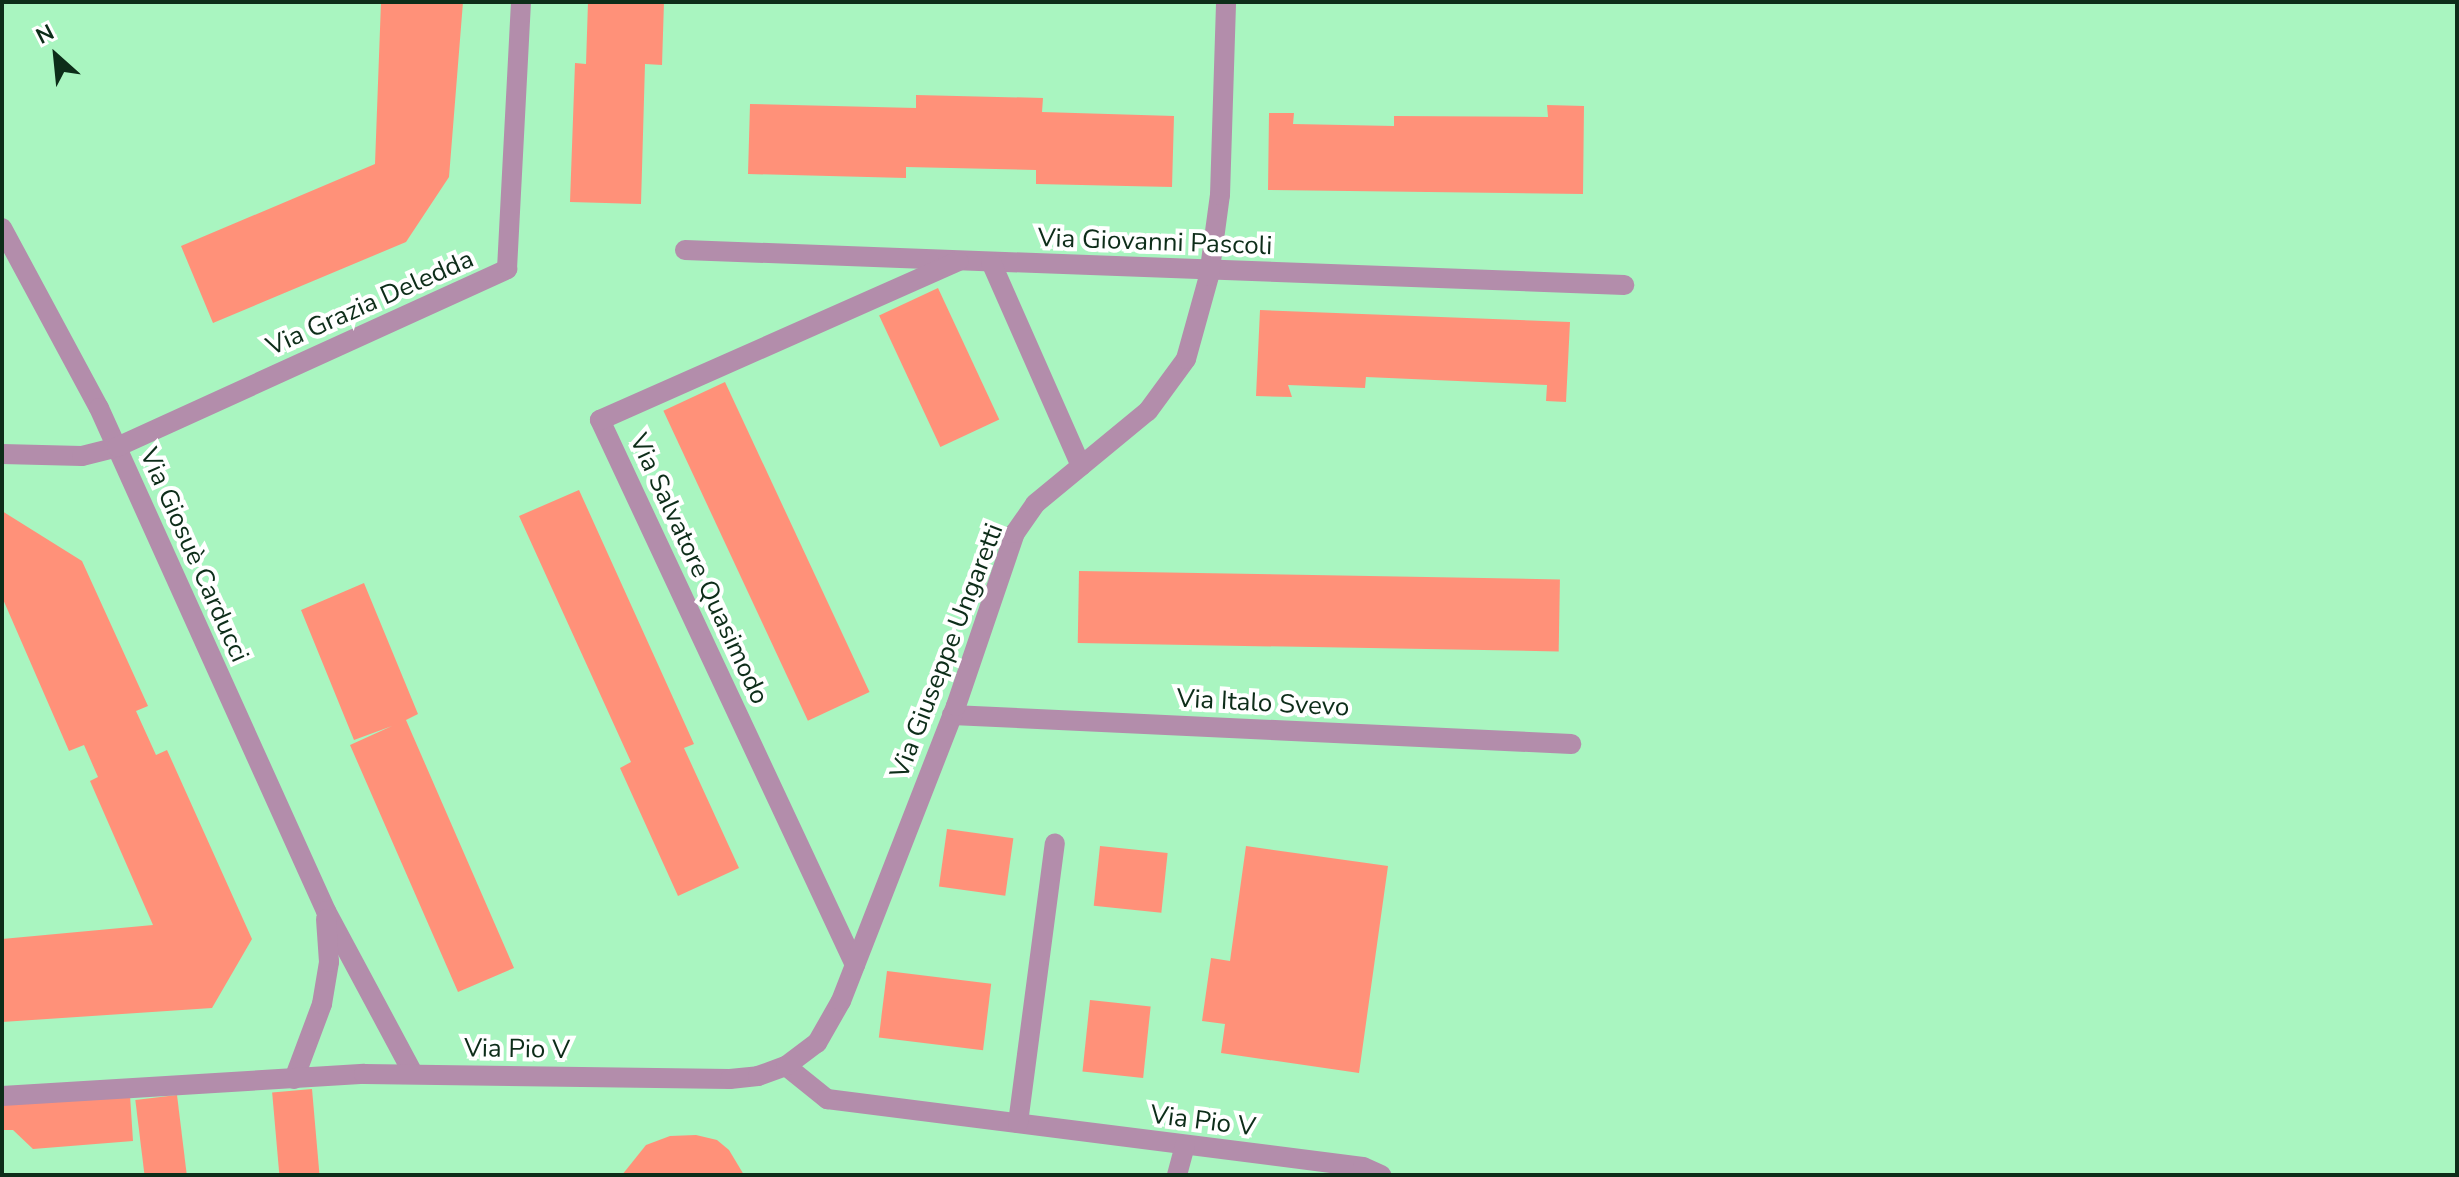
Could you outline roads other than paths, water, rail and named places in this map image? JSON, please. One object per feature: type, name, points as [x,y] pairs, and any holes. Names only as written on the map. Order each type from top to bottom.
[{"type":"street","name":"Via Grazia Deledda","points":[[2,454],[82,456],[117,447],[507,269],[521,2]]},
{"type":"street","name":"Via Giuseppe Ungaretti","points":[[786,1066],[817,1043],[855,965],[952,715],[1015,533],[1035,504],[1148,411],[1186,359],[1210,270],[1220,195],[1226,2]]},
{"type":"street","name":"Via Giosuè Carducci","points":[[2,228],[43,296],[117,447],[326,911],[413,1073]]},
{"type":"street","name":"Via Giovanni Pascoli","points":[[685,250],[1624,285]]},
{"type":"street","name":"Via Salvatore Quasimodo","points":[[855,965],[600,420],[958,261]]},
{"type":"street","points":[[991,262],[1081,466]]},
{"type":"street","name":"Via Italo Svevo","points":[[952,715],[1571,744]]},
{"type":"street","points":[[1018,1123],[1055,843]]},
{"type":"street","name":"Via Giosuè Carducci","points":[[294,1079],[322,1004],[329,962],[326,911]]},
{"type":"street","name":"Via Pio V","points":[[2,1096],[413,1073],[730,1079],[758,1076],[786,1066],[827,1099],[1363,1167],[1381,1175]]},
{"type":"street","points":[[1177,1175],[1185,1145]]}]
